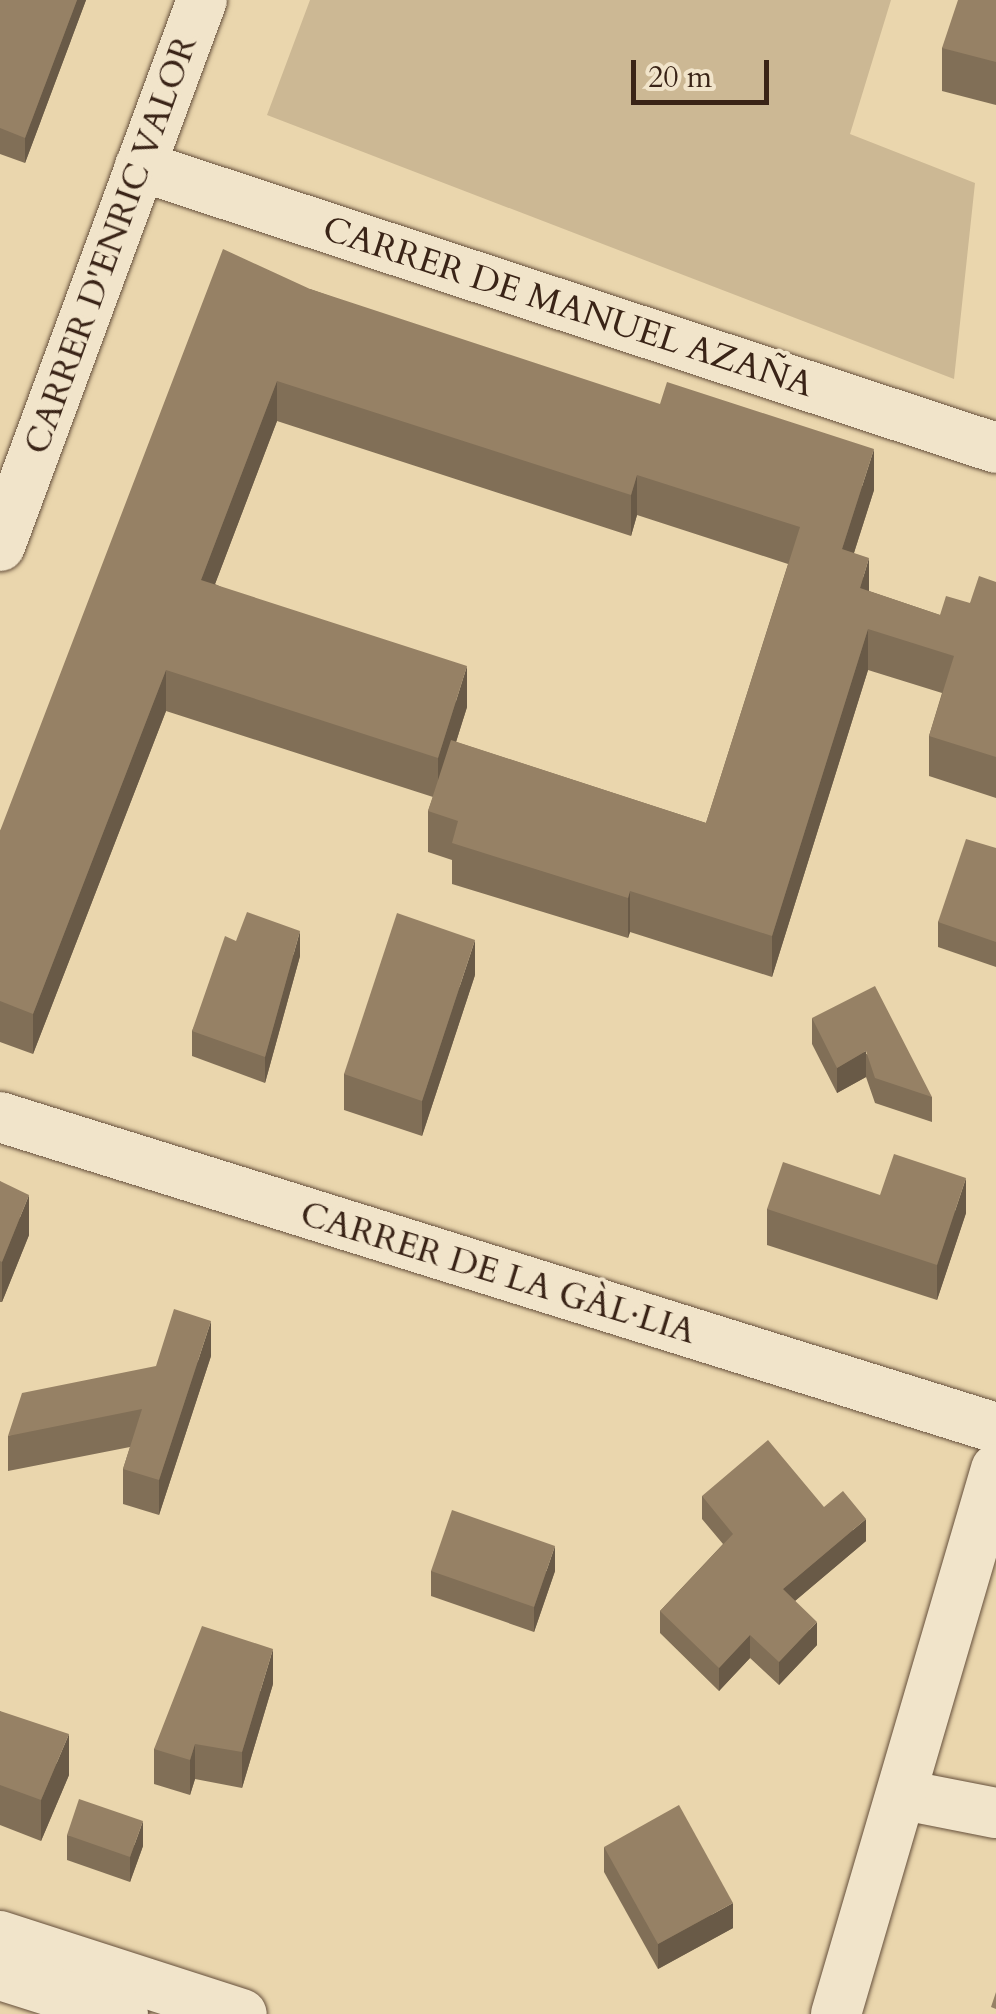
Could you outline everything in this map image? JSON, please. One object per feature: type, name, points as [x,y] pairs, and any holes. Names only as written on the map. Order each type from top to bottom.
[{"type":"street","name":"CARRER D'ENRIC VALOR","points":[[0,546],[202,0]]},
{"type":"street","name":"CARRER DE MANUEL AZAÑA","points":[[140,166],[996,448]]},
{"type":"street","name":"CARRER DE LA GÀL·LIA","points":[[0,1117],[996,1428]]},
{"type":"street","points":[[836,2014],[904,1795],[996,1468]]},
{"type":"street","points":[[904,1795],[996,1813]]},
{"type":"street","points":[[0,1936],[242,2014]]},
{"type":"street","points":[[0,1975],[123,2014]]},
{"type":"shaded area","points":[[310,0],[891,0],[850,134],[975,183],[954,379],[267,115]]},
{"type":"building","points":[[0,0],[77,0],[25,138],[0,128]]},
{"type":"building","points":[[958,0],[996,0],[996,62],[942,48]]},
{"type":"building","points":[[223,249],[310,289],[660,404],[667,382],[874,449],[842,549],[869,558],[860,588],[940,615],[946,596],[970,603],[979,576],[996,582],[996,757],[929,736],[954,656],[868,629],[772,936],[630,891],[628,898],[452,843],[458,821],[428,811],[451,740],[706,823],[800,527],[637,475],[631,495],[277,381],[201,580],[467,666],[438,758],[166,670],[33,1014],[0,1001],[0,831]]},
{"type":"building","points":[[966,839],[996,848],[996,942],[938,922]]},
{"type":"building","points":[[247,912],[300,931],[265,1057],[192,1031],[225,936],[236,941]]},
{"type":"building","points":[[397,913],[475,940],[422,1101],[344,1074]]},
{"type":"building","points":[[875,986],[932,1097],[875,1078],[866,1051],[837,1068],[812,1018]]},
{"type":"building","points":[[894,1154],[966,1178],[937,1265],[767,1209],[783,1162],[880,1195]]},
{"type":"building","points":[[0,1181],[29,1195],[2,1262],[0,1261]]},
{"type":"building","points":[[174,1309],[211,1321],[159,1480],[123,1469],[142,1409],[8,1436],[22,1393],[156,1366]]},
{"type":"building","points":[[768,1440],[824,1507],[843,1491],[866,1519],[783,1589],[817,1622],[779,1662],[750,1635],[719,1668],[660,1611],[733,1534],[702,1496]]},
{"type":"building","points":[[452,1510],[555,1546],[534,1607],[431,1571]]},
{"type":"building","points":[[202,1626],[273,1649],[242,1752],[195,1744],[190,1760],[154,1749]]},
{"type":"building","points":[[0,1711],[69,1734],[41,1800],[0,1785]]},
{"type":"building","points":[[79,1799],[143,1821],[130,1857],[67,1835]]},
{"type":"building","points":[[679,1805],[733,1903],[658,1944],[604,1847]]}]
